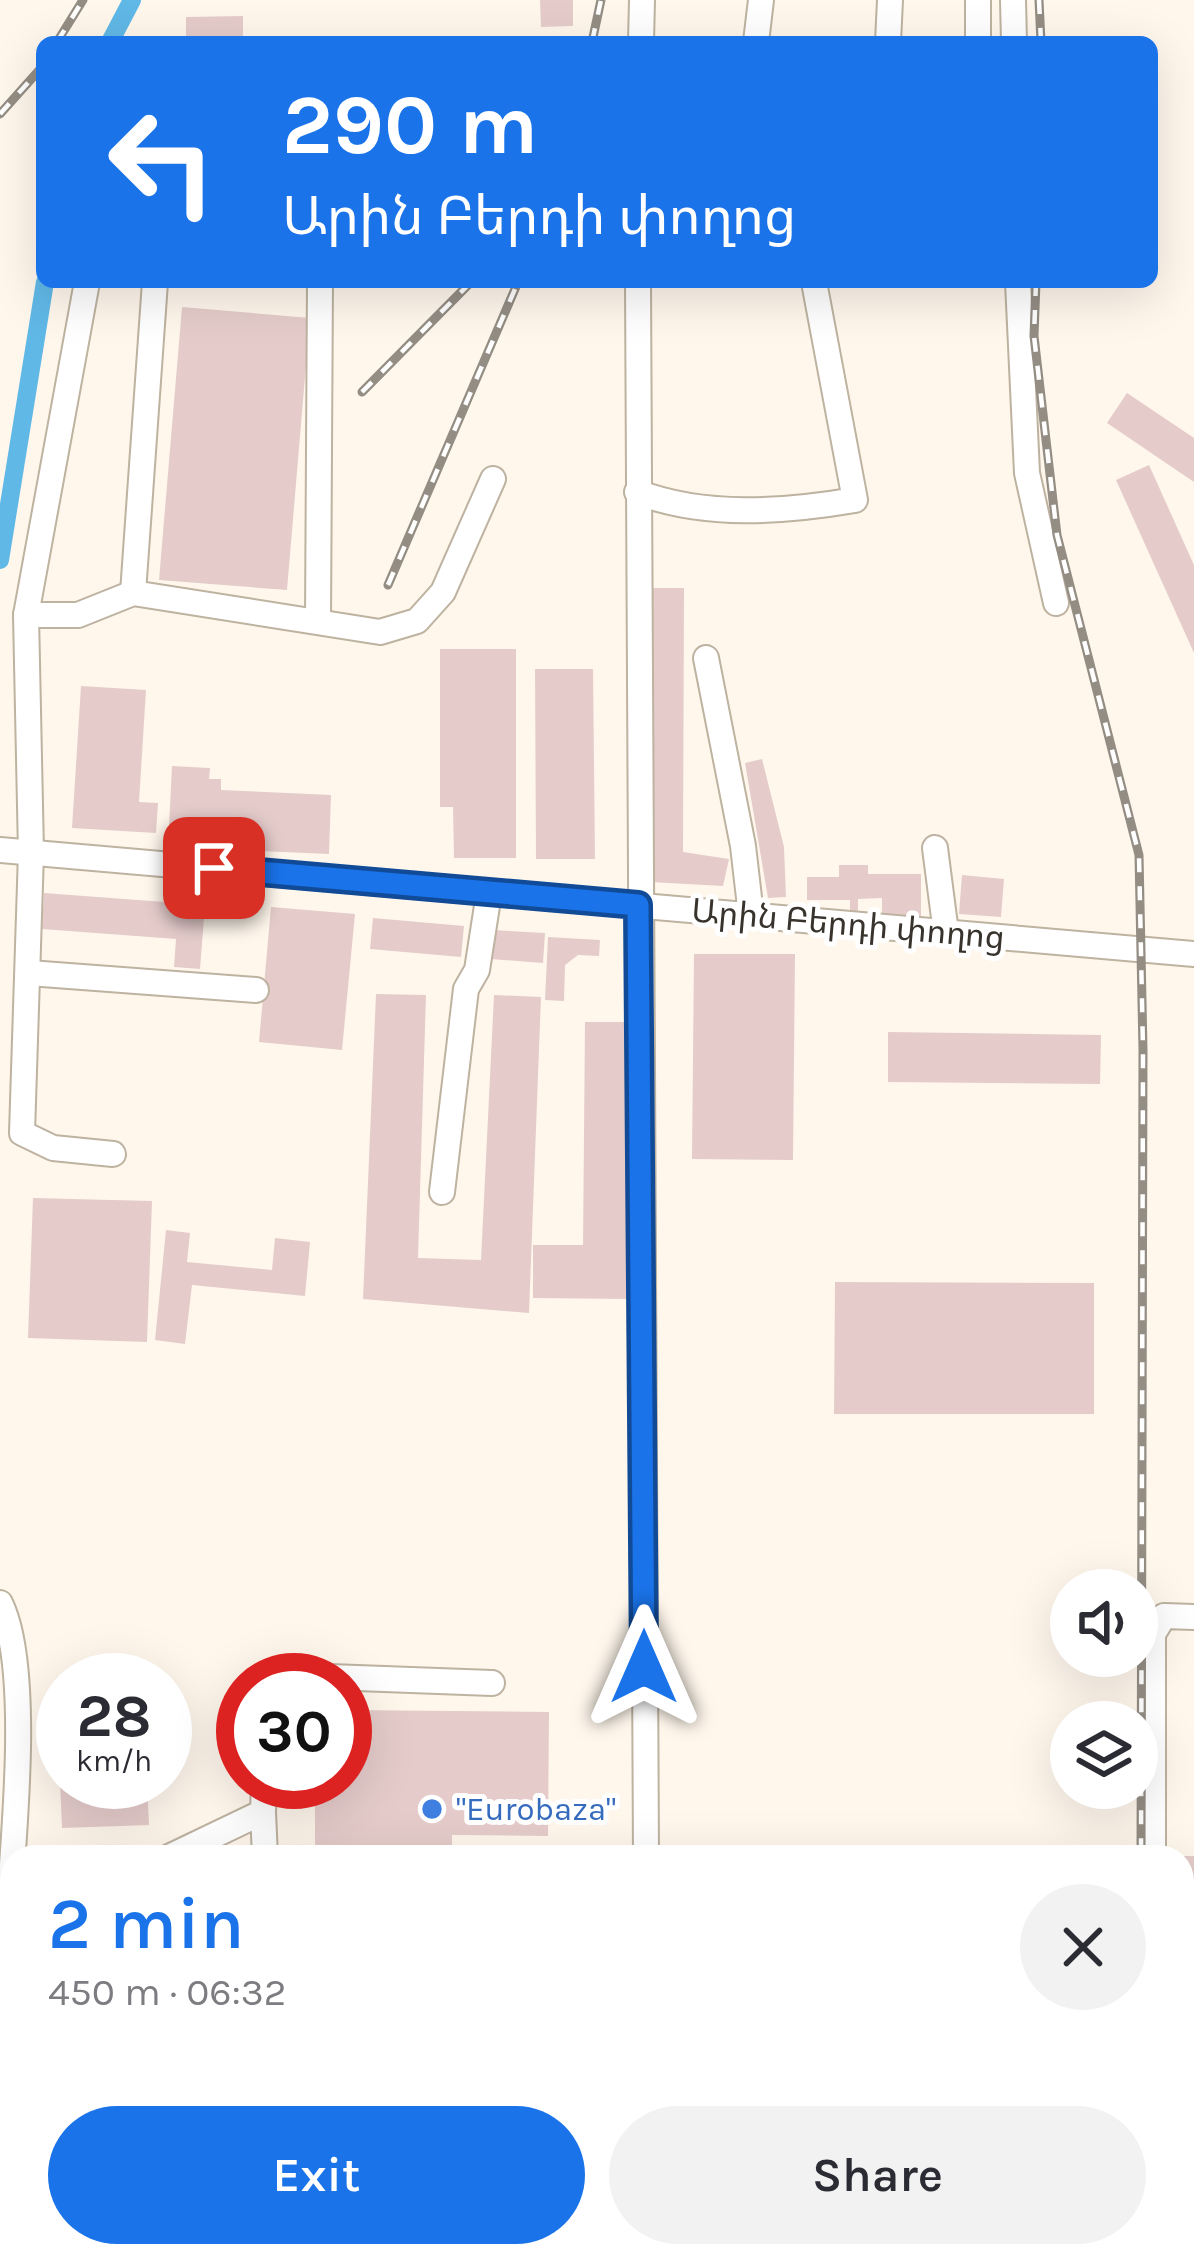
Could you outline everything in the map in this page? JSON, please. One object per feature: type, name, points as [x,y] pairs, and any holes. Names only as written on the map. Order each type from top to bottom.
[{"type":"street","points":[[641,36],[642,0]]},
{"type":"street","points":[[757,36],[761,0]]},
{"type":"street","points":[[888,36],[890,0]]},
{"type":"street","points":[[978,0],[978,36]]},
{"type":"street","points":[[1013,0],[1014,36]]},
{"type":"street","points":[[86,288],[26,615],[32,853],[22,1133],[53,1148],[113,1154]]},
{"type":"street","points":[[133,593],[155,288]]},
{"type":"street","points":[[318,620],[320,288]]},
{"type":"street","points":[[638,288],[646,1845]]},
{"type":"street","points":[[638,492],[712,508],[854,500],[815,288]]},
{"type":"street","points":[[1018,288],[1027,473],[1056,604]]},
{"type":"street","points":[[26,615],[78,615],[133,593],[380,632],[417,621],[443,592],[493,479]]},
{"type":"street","points":[[706,658],[743,846],[751,916]]},
{"type":"street","points":[[935,848],[946,932]]},
{"type":"street","name":"Արին Բերդի փողոց","points":[[0,850],[1194,954]]},
{"type":"street","points":[[442,1192],[466,989],[477,970],[489,892]]},
{"type":"street","points":[[28,973],[256,991]]},
{"type":"street","points":[[0,1603],[10,1624],[18,1715],[12,1845]]},
{"type":"street","points":[[1153,1845],[1154,1634],[1164,1616],[1194,1618]]},
{"type":"street","points":[[372,1679],[492,1683]]},
{"type":"street","points":[[263,1809],[264,1845]]},
{"type":"street","points":[[195,1845],[263,1812]]},
{"type":"building","points":[[540,0],[573,0],[573,26],[541,27]]},
{"type":"building","points":[[243,16],[243,36],[186,36],[186,17]]},
{"type":"building","points":[[182,307],[310,318],[287,590],[159,580]]},
{"type":"building","points":[[1127,393],[1194,438],[1194,482],[1107,423]]},
{"type":"building","points":[[1149,465],[1194,565],[1194,653],[1116,480]]},
{"type":"building","points":[[653,588],[684,588],[683,852],[729,859],[723,886],[650,882]]},
{"type":"building","points":[[440,649],[516,649],[516,858],[454,858],[453,807],[440,807]]},
{"type":"building","points":[[535,669],[593,669],[595,859],[536,859]]},
{"type":"building","points":[[81,686],[146,690],[139,802],[158,803],[156,833],[72,828]]},
{"type":"building","points":[[762,759],[784,847],[786,897],[768,898],[745,763]]},
{"type":"building","points":[[172,766],[210,768],[209,779],[221,779],[221,790],[331,795],[329,854],[168,847]]},
{"type":"building","points":[[839,865],[868,865],[868,874],[921,874],[921,917],[882,918],[882,898],[858,899],[858,913],[850,913],[850,900],[807,900],[807,877],[839,877]]},
{"type":"building","points":[[962,875],[1004,879],[1001,917],[959,914]]},
{"type":"building","points":[[44,893],[205,905],[200,969],[174,967],[176,939],[42,929]]},
{"type":"building","points":[[271,907],[355,914],[342,1050],[259,1042]]},
{"type":"building","points":[[373,918],[464,926],[461,957],[370,949]]},
{"type":"building","points":[[492,930],[545,933],[543,963],[490,959]]},
{"type":"building","points":[[548,937],[600,940],[599,956],[578,955],[565,965],[564,1001],[545,1000]]},
{"type":"building","points":[[694,954],[795,954],[793,1160],[692,1159]]},
{"type":"building","points":[[376,994],[426,995],[418,1258],[481,1260],[494,995],[541,997],[529,1313],[363,1299]]},
{"type":"building","points":[[585,1022],[631,1022],[628,1299],[533,1298],[533,1245],[583,1245]]},
{"type":"building","points":[[888,1032],[1101,1035],[1100,1084],[888,1082]]},
{"type":"building","points":[[33,1198],[152,1201],[147,1342],[28,1338]]},
{"type":"building","points":[[166,1230],[190,1233],[187,1262],[272,1270],[275,1238],[310,1242],[305,1296],[192,1285],[185,1344],[155,1340]]},
{"type":"building","points":[[835,1282],[1094,1283],[1094,1414],[834,1414]]},
{"type":"building","name":"\"Eurobaza\"","points":[[372,1710],[549,1712],[548,1836],[452,1835],[452,1845],[315,1845],[315,1809],[372,1809]]},
{"type":"building","points":[[61,1809],[148,1809],[149,1825],[62,1828]]},
{"type":"waterway","points":[[113,36],[132,0]]},
{"type":"waterway","points":[[0,560],[44,288]]},
{"type":"railway","points":[[61,36],[83,0]]},
{"type":"railway","points":[[593,36],[601,0]]},
{"type":"railway","points":[[1039,0],[1041,36]]},
{"type":"railway","points":[[0,114],[36,74]]},
{"type":"railway","points":[[362,392],[465,288]]},
{"type":"railway","points":[[388,585],[515,288]]},
{"type":"railway","points":[[1036,288],[1034,336],[1057,535],[1139,855],[1143,1050],[1141,1845]]},
{"type":"place","name":"\"Eurobaza\"","points":[[432,1809]]},
{"type":"route","points":[[214,868],[638,905],[644,1667]]}]
